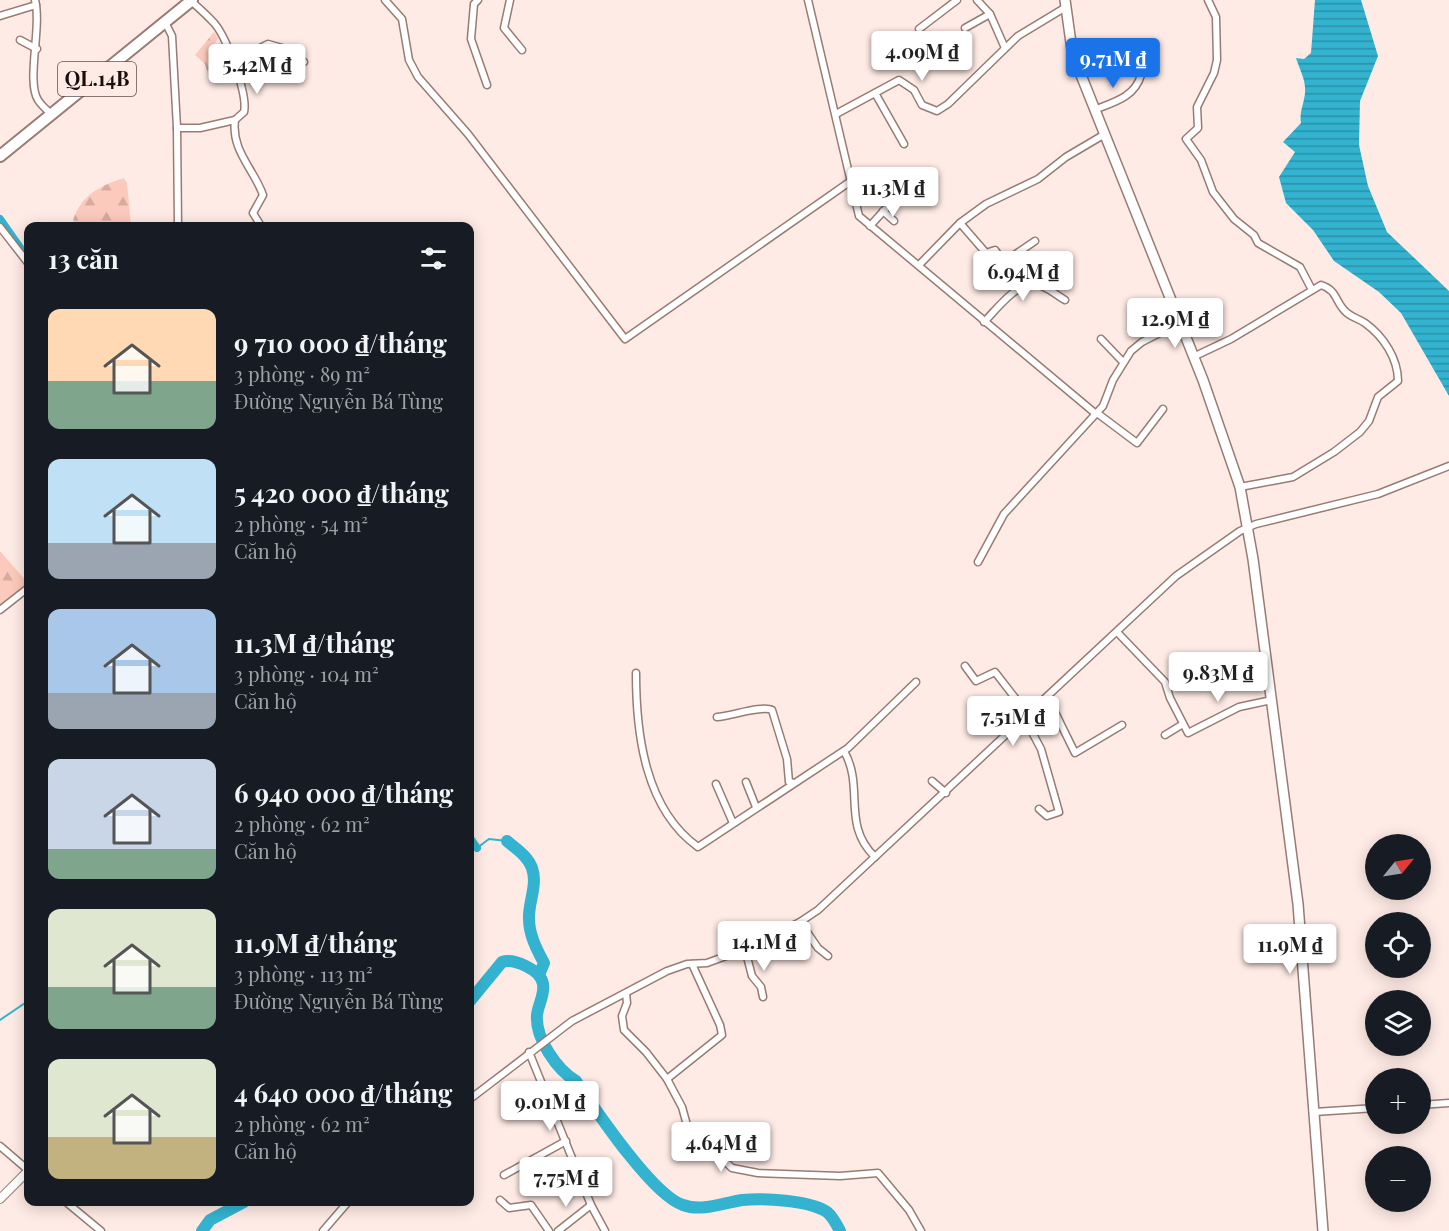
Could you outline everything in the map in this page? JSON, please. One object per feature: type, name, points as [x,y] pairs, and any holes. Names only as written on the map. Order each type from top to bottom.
[{"type":"highway","name":"QL.14B","points":[[0,156],[192,0]]},
{"type":"main road","points":[[1066,3],[1072,50],[1227,443],[1240,488],[1248,528],[1298,904],[1323,1231]]},
{"type":"street","points":[[177,128],[200,128],[235,120],[243,115],[245,95],[228,53],[214,23],[192,0]]},
{"type":"street","points":[[386,0],[402,19],[409,60],[418,77],[468,134],[625,339],[848,183],[853,183]]},
{"type":"street","points":[[478,0],[474,4],[471,39],[487,85]]},
{"type":"street","points":[[510,0],[504,28],[522,50]]},
{"type":"street","points":[[808,0],[859,216],[984,322],[1096,413],[1137,443],[1163,409]]},
{"type":"street","points":[[919,29],[957,0]]},
{"type":"street","points":[[977,0],[990,14],[1005,48]]},
{"type":"street","points":[[1208,0],[1216,17],[1215,73],[1197,107],[1198,128],[1186,139],[1201,160],[1218,199],[1234,219],[1258,243],[1299,267],[1312,290]]},
{"type":"street","points":[[0,16],[35,3],[37,49],[33,77],[36,99],[51,114]]},
{"type":"street","points":[[836,114],[898,80],[914,90],[922,105],[937,111],[948,104],[1026,30],[1066,3]]},
{"type":"street","points":[[965,28],[990,14]]},
{"type":"street","points":[[165,22],[172,36],[177,128],[178,222]]},
{"type":"street","points":[[20,40],[37,49]]},
{"type":"street","points":[[228,53],[250,53],[268,44],[289,50],[304,62]]},
{"type":"street","points":[[1094,110],[1131,93],[1138,86],[1142,75]]},
{"type":"street","points":[[875,93],[904,144]]},
{"type":"street","points":[[235,120],[240,153],[258,181],[263,197],[253,213],[259,222]]},
{"type":"street","points":[[919,266],[960,223],[992,200],[1038,179],[1105,134]]},
{"type":"street","points":[[870,226],[898,195]]},
{"type":"street","points":[[883,211],[894,221]]},
{"type":"street","points":[[960,223],[986,253],[995,250],[1004,262],[1035,242]]},
{"type":"street","points":[[0,227],[24,258]]},
{"type":"street","points":[[984,322],[1018,290],[1028,285],[1042,286],[1065,300]]},
{"type":"street","points":[[1193,357],[1231,339],[1321,285],[1335,293],[1347,314],[1364,322],[1384,341],[1397,369],[1398,381],[1378,397],[1369,421],[1360,432],[1334,452],[1293,477],[1240,488]]},
{"type":"street","points":[[978,562],[1011,505],[1103,406],[1123,362],[1131,351],[1142,342],[1179,324]]},
{"type":"street","points":[[1101,339],[1123,362]]},
{"type":"street","points":[[474,1096],[572,1021],[667,971],[692,964],[707,963],[745,949],[800,922],[818,910],[1027,718],[1176,576],[1248,528],[1378,494],[1449,466]]},
{"type":"street","points":[[0,610],[24,591]]},
{"type":"street","points":[[1117,632],[1165,682],[1188,733],[1239,707],[1272,702]]},
{"type":"street","points":[[965,666],[976,681],[995,672],[1027,718],[1041,749],[1059,812],[1047,816],[1040,809]]},
{"type":"street","points":[[636,673],[637,721],[648,774],[669,819],[686,838],[698,847],[844,750],[916,682]]},
{"type":"street","points":[[1048,698],[1075,753],[1122,725]]},
{"type":"street","points":[[717,717],[735,716],[765,707],[772,710],[787,759],[789,782],[795,783]]},
{"type":"street","points":[[1165,735],[1183,724]]},
{"type":"street","points":[[844,750],[854,776],[856,828],[866,848],[875,857]]},
{"type":"street","points":[[932,781],[946,793]]},
{"type":"street","points":[[746,782],[756,807]]},
{"type":"street","points":[[716,784],[733,823]]},
{"type":"street","points":[[800,922],[818,948],[828,956]]},
{"type":"street","points":[[745,949],[752,976],[761,987],[763,997]]},
{"type":"street","points":[[667,1080],[722,1035],[720,1025],[692,964]]},
{"type":"street","points":[[626,993],[627,1003],[622,1016],[624,1030],[646,1052],[667,1080],[682,1107],[687,1125],[732,1168],[758,1173],[840,1176],[878,1173],[909,1210],[921,1231]]},
{"type":"street","points":[[532,1050],[591,1205],[605,1231]]},
{"type":"street","points":[[1431,1104],[1449,1103]]},
{"type":"street","points":[[1314,1112],[1365,1109]]},
{"type":"street","points":[[504,1175],[566,1141]]},
{"type":"street","points":[[0,1146],[24,1167]]},
{"type":"street","points":[[0,1199],[24,1174]]},
{"type":"street","points":[[500,1200],[509,1208],[531,1205],[549,1231]]},
{"type":"street","points":[[558,1231],[591,1205]]},
{"type":"street","points":[[71,1206],[101,1231]]},
{"type":"street","points":[[323,1231],[345,1206]]},
{"type":"green space","points":[[214,32],[218,38],[209,53],[215,67],[231,68],[235,78],[210,82],[205,64],[195,55]]},
{"type":"green space","points":[[124,178],[127,183],[131,222],[74,222],[77,211],[87,197],[107,184]]},
{"type":"green space","points":[[0,551],[24,578],[24,586],[0,606]]},
{"type":"water","points":[[1315,0],[1361,0],[1378,56],[1360,101],[1359,145],[1368,186],[1387,232],[1449,291],[1449,396],[1401,313],[1379,292],[1334,261],[1313,230],[1286,203],[1279,177],[1295,152],[1283,142],[1301,123],[1305,88],[1296,58],[1304,59],[1311,53]]},
{"type":"waterway","points":[[0,219],[24,253]]},
{"type":"waterway","points":[[474,848],[489,839],[507,841]]},
{"type":"waterway","points":[[507,841],[528,860],[534,874],[529,925],[536,948],[544,963],[539,975]]},
{"type":"waterway","points":[[474,844],[477,848]]},
{"type":"waterway","points":[[474,996],[502,962],[507,961],[526,966],[537,974],[543,984],[537,1015],[537,1024],[543,1043],[555,1061],[576,1081],[625,1150],[670,1198],[683,1205],[698,1208],[751,1199],[798,1202],[827,1212],[840,1231]]},
{"type":"waterway","points":[[0,1020],[24,1004]]},
{"type":"waterway","points":[[202,1231],[210,1220],[236,1206]]}]
